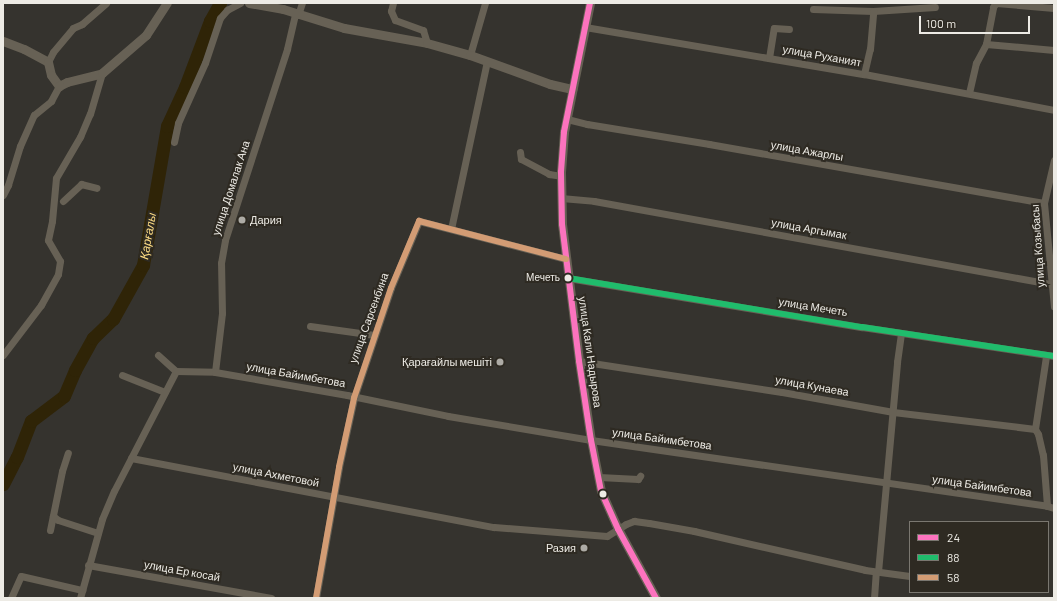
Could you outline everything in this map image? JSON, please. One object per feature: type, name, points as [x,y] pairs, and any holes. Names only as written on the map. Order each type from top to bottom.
[{"type":"street","points":[[59,86],[51,75],[48,62],[52,52],[72,28],[82,24],[106,3]]},
{"type":"street","points":[[3,194],[20,146],[34,115],[51,101],[59,86],[67,82],[102,73],[141,40],[166,3]]},
{"type":"street","points":[[174,142],[178,123],[205,63],[220,18],[227,10],[240,3]]},
{"type":"street","points":[[249,3],[283,9],[296,15],[344,28],[427,42],[470,55],[550,84],[572,89]]},
{"type":"street","name":"улица Домалак Ана","points":[[215,372],[222,313],[221,263],[225,240],[287,49],[296,15],[302,3]]},
{"type":"street","points":[[393,3],[391,11],[395,20],[423,30],[427,42]]},
{"type":"street","points":[[470,55],[485,3]]},
{"type":"street","name":"улица Кали Надырова","points":[[590,3],[564,132],[561,176],[562,224],[579,361],[591,440],[602,491],[618,529],[656,598]]},
{"type":"street","points":[[969,94],[976,63],[986,44],[993,7],[996,3],[1054,8]]},
{"type":"street","points":[[813,9],[873,11],[935,7]]},
{"type":"street","points":[[864,74],[870,49],[873,11]]},
{"type":"street","name":"улица Руханият","points":[[585,27],[864,74],[1054,110]]},
{"type":"street","points":[[769,58],[774,28],[789,29]]},
{"type":"street","points":[[3,41],[24,49],[48,62]]},
{"type":"street","points":[[986,44],[1054,50]]},
{"type":"street","points":[[451,230],[487,61]]},
{"type":"street","points":[[3,354],[41,305],[58,274],[60,261],[48,240],[52,221],[56,178],[90,114],[102,73]]},
{"type":"street","name":"улица Ажарлы","points":[[567,119],[587,124],[695,141],[1044,203]]},
{"type":"street","points":[[520,152],[521,159],[549,174],[561,176]]},
{"type":"street","name":"улица Козыбасы","points":[[1054,160],[1044,203],[1054,307]]},
{"type":"street","points":[[54,197],[66,202],[81,184],[97,188]]},
{"type":"street","name":"улица Аргымак","points":[[562,198],[594,201],[1052,284]]},
{"type":"street","name":"улица Сарсенбина","points":[[316,598],[354,398],[374,335],[419,221],[566,259]]},
{"type":"street","name":"улица Мечеть","points":[[568,278],[901,333],[1054,356]]},
{"type":"street","points":[[310,326],[374,335]]},
{"type":"street","points":[[874,598],[901,333]]},
{"type":"street","points":[[80,598],[98,533],[114,491],[176,371],[158,355]]},
{"type":"street","points":[[1046,356],[1037,432],[1043,455],[1050,507]]},
{"type":"street","name":"улица Кунаева","points":[[579,361],[774,391],[893,412],[1037,432]]},
{"type":"street","name":"улица Байимбетова","points":[[176,371],[215,372],[448,416],[591,440],[1050,507]]},
{"type":"street","points":[[122,375],[165,392]]},
{"type":"street","points":[[50,530],[62,471],[68,453]]},
{"type":"street","name":"улица Ахметовой","points":[[131,458],[494,527],[607,536],[634,522],[649,523],[694,531],[877,572],[909,576]]},
{"type":"street","points":[[599,477],[638,479],[640,476]]},
{"type":"street","points":[[54,516],[58,520],[98,533]]},
{"type":"street","name":"улица Ер косай","points":[[88,565],[271,598]]},
{"type":"street","points":[[11,598],[21,576],[82,590]]},
{"type":"waterway","name":"Қарғалы","points":[[3,484],[17,457],[31,421],[64,396],[75,370],[93,338],[113,319],[143,265],[167,126],[185,87],[210,21],[220,3]]},
{"type":"transit line","name":"24","points":[[590,3],[564,132],[561,172],[562,224],[579,361],[591,440],[601,491],[618,529],[656,598]]},
{"type":"transit line","name":"58","points":[[316,598],[339,467],[354,398],[391,288],[419,221],[566,259]]},
{"type":"transit line","name":"88","points":[[568,278],[862,327],[1054,356]]},
{"type":"place","name":"Дария","points":[[242,220]]},
{"type":"place","name":"Мечеть","points":[[568,278]]},
{"type":"place","name":"Қарағайлы мешіті","points":[[500,362]]},
{"type":"place","name":"Разия","points":[[584,548]]}]
